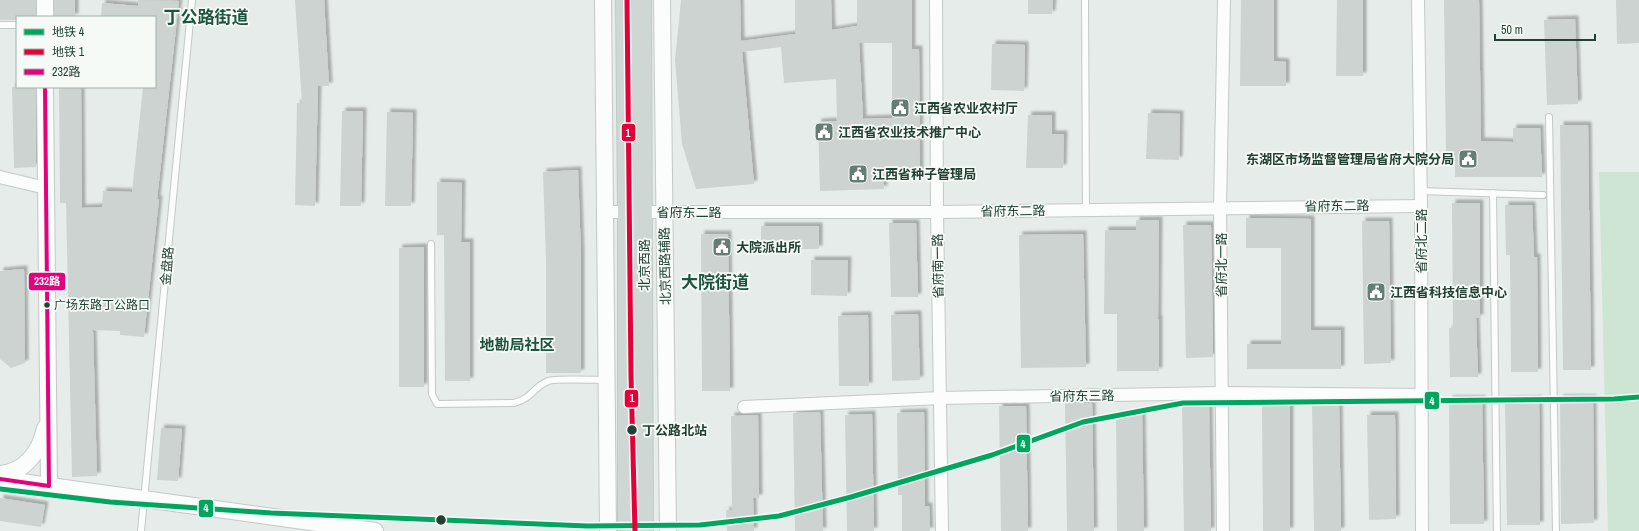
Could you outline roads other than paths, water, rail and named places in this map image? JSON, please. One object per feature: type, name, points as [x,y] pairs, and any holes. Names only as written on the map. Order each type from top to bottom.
[{"type":"main road","points":[[45,0],[45,16]]},
{"type":"main road","points":[[603,0],[608,531]]},
{"type":"main road","name":"北京西路","points":[[625,0],[636,212],[644,531]]},
{"type":"main road","name":"北京西路","points":[[627,531],[642,0]]},
{"type":"main road","name":"北京西路辅路","points":[[662,0],[668,531]]},
{"type":"main road","points":[[45,88],[50,486]]},
{"type":"main road","points":[[0,474],[19,469],[30,461],[36,452],[44,432],[49,399]]},
{"type":"main road","points":[[0,479],[375,531]]},
{"type":"street","name":"省府南一路","points":[[936,0],[937,212],[942,531]]},
{"type":"street","name":"省府北一路","points":[[1223,531],[1220,208],[1224,0]]},
{"type":"street","name":"省府北二路","points":[[1418,0],[1421,206],[1422,531]]},
{"type":"street","points":[[0,177],[46,188]]},
{"type":"street","name":"省府东二路","points":[[605,212],[937,212],[1421,206]]},
{"type":"street","name":"省府东三路","points":[[744,407],[940,398],[1222,393],[1422,395]]},
{"type":"lane","name":"金盘路","points":[[141,531],[192,0]]},
{"type":"lane","points":[[1085,0],[1086,210]]},
{"type":"lane","points":[[0,25],[16,25]]},
{"type":"lane","points":[[1549,117],[1556,531]]},
{"type":"lane","points":[[1420,191],[1543,195]]},
{"type":"lane","points":[[1493,193],[1497,531]]},
{"type":"lane","points":[[431,244],[432,394],[437,404],[514,403],[524,400],[540,385],[550,380],[607,380]]},
{"type":"metro line","name":"1","points":[[627,0],[631,375],[635,531]]},
{"type":"metro line","name":"4","points":[[0,489],[110,502],[271,513],[587,526],[700,525],[779,516],[851,497],[992,455],[1083,422],[1183,403],[1614,399],[1639,397]]},
{"type":"place","name":"江西省农业农村厅","points":[[900,108]]},
{"type":"place","name":"江西省农业技术推广中心","points":[[824,132]]},
{"type":"place","name":"东湖区市场监督管理局省府大院分局","points":[[1468,159]]},
{"type":"place","name":"江西省种子管理局","points":[[858,174]]},
{"type":"place","name":"大院派出所","points":[[722,247]]},
{"type":"place","name":"江西省科技信息中心","points":[[1376,292]]},
{"type":"place","name":"广场东路丁公路口","points":[[47,305]]},
{"type":"place","name":"丁公路北站","points":[[632,430]]},
{"type":"district","name":"丁公路街道","points":[[206,16]]},
{"type":"district","name":"大院街道","points":[[715,281]]},
{"type":"district","name":"地勘局社区","points":[[517,344]]}]
